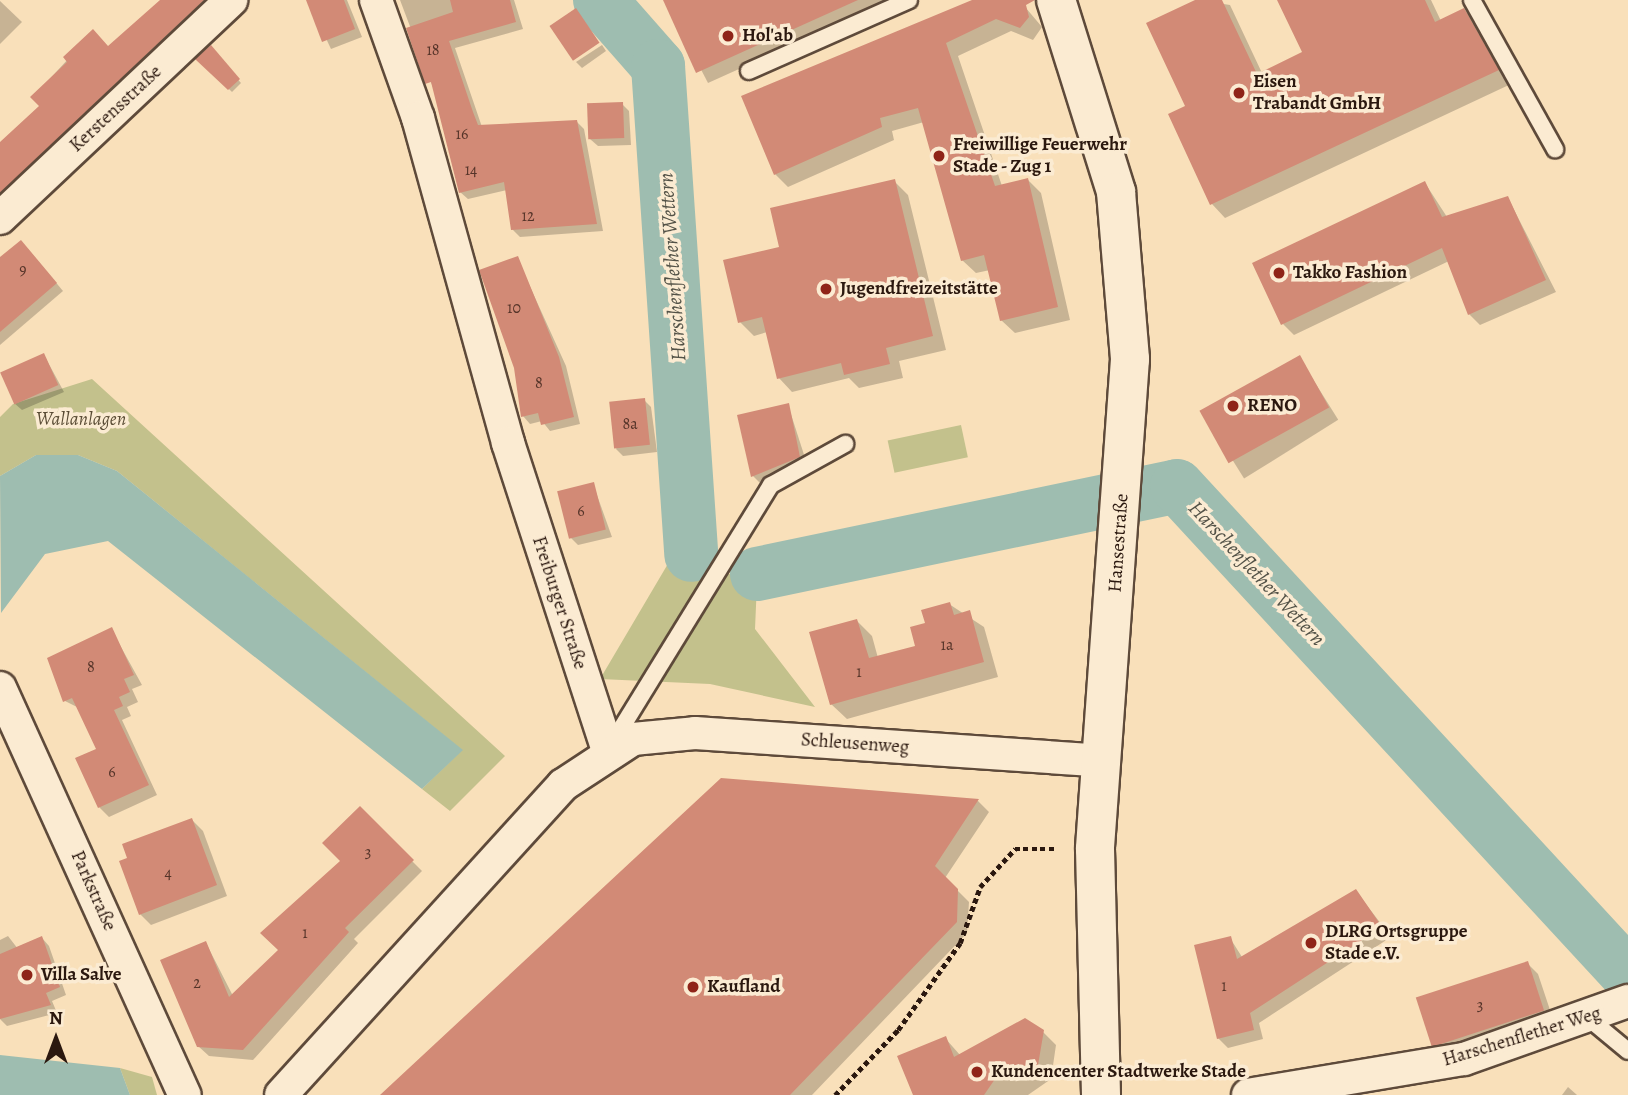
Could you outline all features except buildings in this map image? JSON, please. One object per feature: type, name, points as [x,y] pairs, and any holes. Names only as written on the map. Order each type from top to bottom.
[{"type":"main road","name":"Hansestraße","points":[[1057,0],[1116,192],[1130,359],[1104,761],[1095,849],[1101,1095]]},
{"type":"street","name":"Kerstensstraße","points":[[0,218],[231,0]]},
{"type":"street","name":"Freiburger Straße","points":[[376,0],[418,118],[508,443],[608,750]]},
{"type":"street","name":"Parkstraße","points":[[0,688],[186,1095]]},
{"type":"street","name":"Schleusenweg","points":[[608,750],[633,739],[695,733],[1104,761]]},
{"type":"street","points":[[281,1095],[563,785],[608,750]]},
{"type":"street","name":"Harschenflether Weg","points":[[1248,1095],[1464,1059],[1625,1003]]},
{"type":"lane","points":[[749,71],[909,0]]},
{"type":"lane","points":[[1472,0],[1555,149]]},
{"type":"lane","points":[[608,750],[764,494],[845,444]]},
{"type":"lane","points":[[1587,1017],[1628,1051]]},
{"type":"path","points":[[835,1095],[898,1030],[960,943],[980,887],[1015,849],[1055,849]]},
{"type":"green space","name":"Wallanlagen","points":[[92,379],[505,756],[450,811],[422,789],[462,750],[117,471],[78,455],[36,455],[0,476],[0,417],[13,404]]},
{"type":"green space","points":[[961,425],[968,457],[895,473],[888,441]]},
{"type":"green space","points":[[682,540],[683,559],[757,583],[755,629],[815,707],[710,684],[600,679]]},
{"type":"green space","points":[[120,1068],[152,1077],[157,1095],[130,1095]]},
{"type":"shaded area","points":[[36,455],[78,455],[117,471],[463,750],[422,789],[108,541],[45,554],[1,613],[0,476]]},
{"type":"shaded area","points":[[0,1055],[120,1068],[130,1095],[0,1095]]},
{"type":"waterway","name":"Harschenflether Wettern","points":[[600,0],[658,66],[691,555]]},
{"type":"waterway","name":"Harschenflether Wettern","points":[[757,574],[1177,486],[1628,975]]},
{"type":"place","name":"Hol'ab","points":[[728,36]]},
{"type":"place","name":"Eisen Trabandt GmbH","points":[[1239,93]]},
{"type":"place","name":"Freiwillige Feuerwehr Stade - Zug 1","points":[[939,156]]},
{"type":"place","name":"Takko Fashion","points":[[1279,273]]},
{"type":"place","name":"Jugendfreizeitstätte","points":[[826,289]]},
{"type":"place","name":"RENO","points":[[1233,406]]},
{"type":"place","name":"DLRG Ortsgruppe Stade e.V.","points":[[1311,943]]},
{"type":"place","name":"Villa Salve","points":[[27,975]]},
{"type":"place","name":"Kaufland","points":[[693,987]]},
{"type":"place","name":"Kundencenter Stadtwerke Stade","points":[[977,1072]]}]
